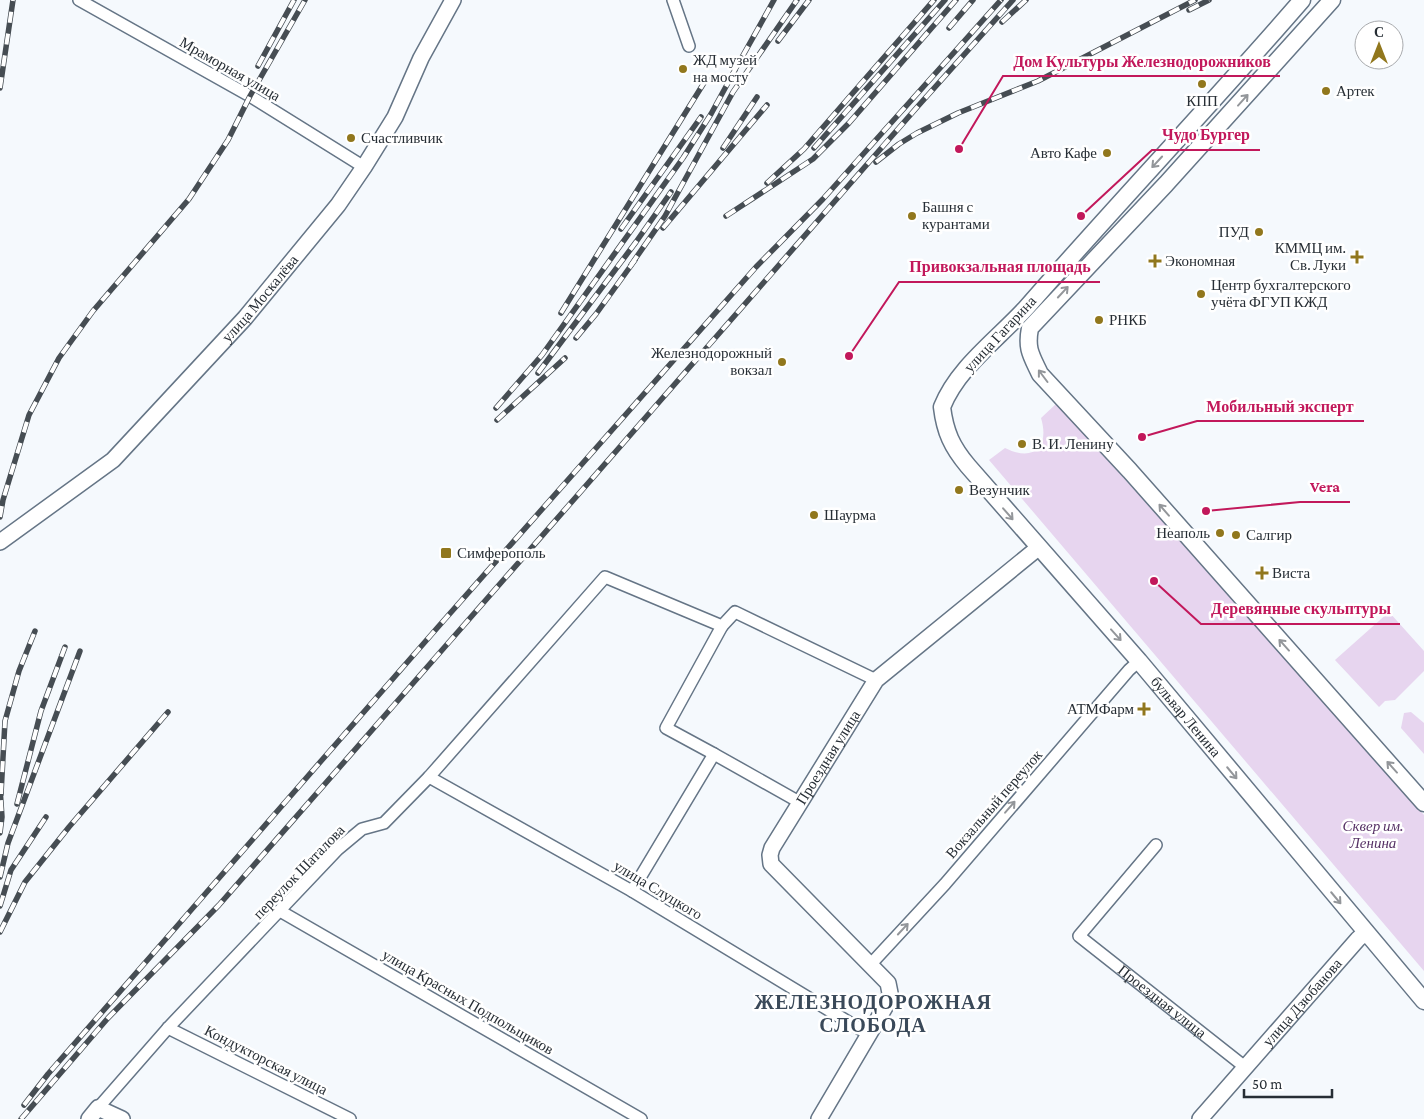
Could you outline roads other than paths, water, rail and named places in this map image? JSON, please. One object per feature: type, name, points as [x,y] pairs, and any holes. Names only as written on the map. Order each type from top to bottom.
[{"type":"main road","name":"улица Гагарина","points":[[947,434],[942,408],[957,380],[1018,317],[1237,75],[1302,0]]},
{"type":"main road","name":"улица Гагарина","points":[[1326,4],[1161,190],[1030,328],[1027,341],[1031,357],[1040,374],[1130,471],[1424,803]]},
{"type":"main road","name":"бульвар Ленина","points":[[947,434],[956,451],[968,466],[1139,661],[1424,1001]]},
{"type":"street","name":"Мраморная улица","points":[[79,0],[250,96],[364,167]]},
{"type":"street","name":"улица Москалёва","points":[[0,542],[113,460],[246,318],[338,205],[364,167],[395,116],[421,58],[453,0]]},
{"type":"street","points":[[673,0],[689,46]]},
{"type":"street","name":"Проездная улица","points":[[870,1035],[888,1002],[890,993],[888,983],[771,864],[770,855],[772,848],[876,680],[1038,548]]},
{"type":"street","name":"переулок Шаталова","points":[[94,1113],[168,1028],[338,850],[362,829],[384,823],[429,777],[605,577],[722,626]]},
{"type":"street","points":[[801,802],[666,728],[722,626],[735,612],[876,680]]},
{"type":"street","name":"Вокзальный переулок","points":[[870,965],[945,884],[1129,670],[1139,661]]},
{"type":"street","points":[[632,891],[714,754]]},
{"type":"street","name":"улица Слуцкого","points":[[429,777],[632,891],[870,1035]]},
{"type":"street","name":"Проездная улица","points":[[1156,845],[1079,936],[1246,1067]]},
{"type":"street","name":"улица Красных Подпольщиков","points":[[280,911],[641,1119]]},
{"type":"street","name":"улица Дзюбанова","points":[[1200,1119],[1366,932]]},
{"type":"street","name":"Кондукторская улица","points":[[168,1028],[350,1119]]},
{"type":"street","points":[[819,1119],[870,1035]]},
{"type":"street","points":[[94,1113],[122,1119]]},
{"type":"railway","points":[[0,88],[13,0]]},
{"type":"railway","points":[[258,66],[294,0]]},
{"type":"railway","points":[[0,517],[3,500],[29,415],[59,358],[93,311],[189,199],[228,140],[250,96],[305,0]]},
{"type":"railway","points":[[732,75],[774,0]]},
{"type":"railway","points":[[631,265],[665,216],[733,92],[797,0]]},
{"type":"railway","points":[[778,41],[809,0]]},
{"type":"railway","points":[[767,183],[804,149],[934,0]]},
{"type":"railway","points":[[814,148],[945,0]]},
{"type":"railway","points":[[726,216],[813,159],[849,123],[956,0]]},
{"type":"railway","points":[[949,28],[973,0]]},
{"type":"railway","points":[[24,1105],[48,1074],[438,627],[756,267],[823,199],[1001,0]]},
{"type":"railway","points":[[21,1119],[108,1018],[219,905],[1013,0]]},
{"type":"railway","points":[[1002,22],[1026,0]]},
{"type":"railway","points":[[876,162],[917,133],[958,113],[1038,81],[1195,0]]},
{"type":"railway","points":[[1189,10],[1209,0]]},
{"type":"railway","points":[[496,408],[542,355],[683,158],[711,114],[735,70]]},
{"type":"railway","points":[[561,313],[707,78]]},
{"type":"railway","points":[[723,148],[757,97]]},
{"type":"railway","points":[[663,228],[767,105]]},
{"type":"railway","points":[[621,229],[701,117]]},
{"type":"railway","points":[[538,373],[671,192]]},
{"type":"railway","points":[[576,338],[635,260]]},
{"type":"railway","points":[[497,420],[565,358]]},
{"type":"railway","points":[[1,794],[5,721],[19,671],[35,631]]},
{"type":"railway","points":[[17,804],[41,711],[65,647]]},
{"type":"railway","points":[[0,877],[8,843],[80,651]]},
{"type":"railway","points":[[0,932],[25,882],[69,827],[168,712]]},
{"type":"railway","points":[[0,788],[2,817],[0,833]]},
{"type":"railway","points":[[0,906],[11,870],[46,817]]},
{"type":"place","name":"ЖД музей на мосту","points":[[683,69]]},
{"type":"place","name":"КПП","points":[[1202,84]]},
{"type":"place","name":"Артек","points":[[1326,91]]},
{"type":"place","name":"Счастливчик","points":[[351,138]]},
{"type":"place","name":"Дом Культуры Железнодорожников","points":[[959,149]]},
{"type":"place","name":"Авто Кафе","points":[[1107,153]]},
{"type":"place","name":"Башня с курантами","points":[[912,216]]},
{"type":"place","name":"Чудо Бургер","points":[[1081,216]]},
{"type":"place","name":"ПУД","points":[[1259,232]]},
{"type":"place","name":"КММЦ им. Св. Луки","points":[[1357,257]]},
{"type":"place","name":"Экономная","points":[[1155,261]]},
{"type":"place","name":"Центр бухгалтерского учёта ФГУП КЖД","points":[[1201,294]]},
{"type":"place","name":"РНКБ","points":[[1099,320]]},
{"type":"place","name":"Привокзальная площадь","points":[[849,356]]},
{"type":"place","name":"Железнодорожный вокзал","points":[[782,362]]},
{"type":"place","name":"Мобильный эксперт","points":[[1142,437]]},
{"type":"place","name":"В. И. Ленину","points":[[1022,444]]},
{"type":"place","name":"Везунчик","points":[[959,490]]},
{"type":"place","name":"Vera","points":[[1206,511]]},
{"type":"place","name":"Шаурма","points":[[814,515]]},
{"type":"place","name":"Неаполь","points":[[1220,533]]},
{"type":"place","name":"Салгир","points":[[1236,535]]},
{"type":"place","name":"Симферополь","points":[[446,553]]},
{"type":"place","name":"Виста","points":[[1262,573]]},
{"type":"place","name":"Деревянные скульптуры","points":[[1154,581]]},
{"type":"place","name":"АТМФарм","points":[[1144,709]]},
{"type":"district","name":"ЖЕЛЕЗНОДОРОЖНАЯ СЛОБОДА","points":[[873,1014]]},
{"type":"park label","name":"Сквер им. Ленина","points":[[1373,834]]}]
